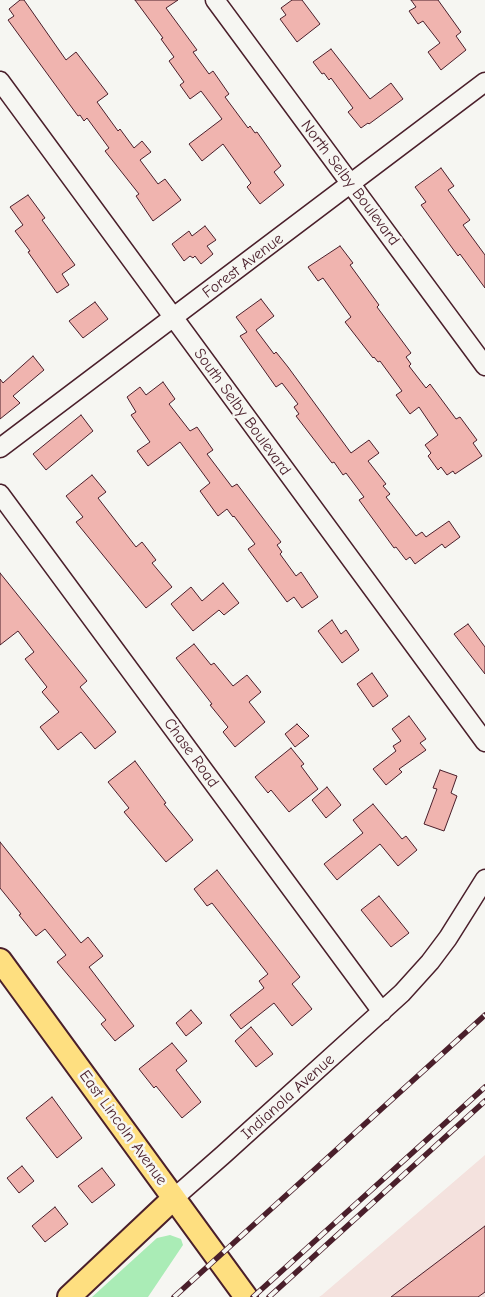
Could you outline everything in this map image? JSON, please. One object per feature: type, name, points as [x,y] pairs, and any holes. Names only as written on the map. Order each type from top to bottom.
[{"type":"main road","name":"East Lincoln Avenue","points":[[0,960],[246,1297]]},
{"type":"main road","name":"Indianola Avenue","points":[[69,1297],[174,1198]]},
{"type":"street","name":"North Selby Boulevard","points":[[215,0],[485,366]]},
{"type":"street","name":"South Selby Boulevard","points":[[0,81],[485,742]]},
{"type":"street","name":"Forest Avenue","points":[[0,448],[485,82]]},
{"type":"street","name":"Chase Road","points":[[0,494],[382,1012]]},
{"type":"street","name":"Indianola Avenue","points":[[174,1198],[382,1012],[430,962],[452,932],[485,879]]},
{"type":"shaded area","points":[[485,1155],[485,1297],[319,1297],[322,1295]]},
{"type":"green space","points":[[170,1235],[181,1239],[183,1245],[148,1297],[92,1297],[157,1238]]},
{"type":"building","points":[[20,0],[24,0],[66,60],[76,52],[108,94],[97,102],[118,131],[120,129],[134,148],[142,141],[151,152],[140,160],[158,184],[165,179],[181,200],[153,221],[136,196],[139,194],[105,151],[109,148],[87,118],[84,121],[80,115],[78,116],[8,20],[14,16],[9,9]]},
{"type":"building","points":[[135,0],[178,0],[166,8],[197,50],[193,52],[209,74],[213,71],[229,94],[225,97],[248,128],[250,126],[255,133],[257,132],[281,166],[274,172],[284,185],[260,204],[247,187],[251,183],[223,144],[202,161],[189,144],[222,119],[201,91],[190,99],[180,85],[184,82],[169,61],[174,57],[161,39],[163,38]]},
{"type":"building","points":[[292,0],[302,0],[320,24],[297,42],[280,19],[286,15],[281,8]]},
{"type":"building","points":[[411,0],[438,0],[461,32],[456,36],[466,50],[441,70],[428,52],[440,43],[423,21],[418,24],[409,11],[416,7]]},
{"type":"building","points":[[331,49],[370,99],[391,83],[403,99],[361,128],[348,112],[353,108],[331,78],[329,80],[324,73],[322,74],[313,62]]},
{"type":"building","points":[[441,168],[454,186],[448,190],[470,220],[463,225],[485,255],[485,288],[460,254],[458,256],[421,205],[426,202],[415,187]]},
{"type":"building","points":[[28,195],[45,218],[42,220],[75,265],[62,274],[69,285],[57,293],[15,231],[23,225],[10,207]]},
{"type":"building","points":[[205,226],[216,240],[207,246],[213,254],[201,264],[195,256],[193,258],[190,256],[184,261],[172,244],[189,231],[192,236]]},
{"type":"building","points":[[340,246],[353,263],[350,265],[379,305],[377,307],[411,353],[406,357],[411,364],[409,366],[426,388],[430,384],[456,419],[460,417],[477,440],[473,443],[482,456],[455,474],[453,471],[447,475],[441,467],[438,470],[428,456],[431,453],[425,445],[438,435],[419,407],[410,414],[396,395],[402,391],[380,361],[378,362],[373,358],[345,322],[351,317],[323,278],[318,281],[308,267]]},
{"type":"building","points":[[261,299],[274,316],[256,330],[274,354],[276,352],[288,367],[351,453],[369,440],[379,453],[368,461],[386,484],[383,486],[390,494],[386,497],[416,536],[422,532],[426,537],[449,521],[460,537],[445,548],[442,544],[415,564],[410,557],[406,560],[396,547],[394,548],[359,500],[364,497],[346,473],[343,475],[334,462],[332,463],[296,416],[299,414],[294,407],[298,404],[282,383],[276,387],[240,336],[247,332],[236,317]]},
{"type":"building","points":[[95,302],[108,319],[83,338],[69,321]]},
{"type":"building","points":[[33,356],[44,370],[13,396],[20,403],[0,419],[0,379],[3,383]]},
{"type":"building","points":[[163,382],[175,399],[169,404],[190,431],[197,427],[213,450],[207,454],[232,487],[237,484],[281,542],[277,545],[282,552],[280,554],[296,576],[301,572],[318,597],[302,608],[294,597],[287,602],[248,549],[255,544],[234,516],[227,509],[218,516],[200,491],[210,483],[180,442],[148,466],[137,451],[150,442],[131,415],[136,412],[127,397],[140,387],[146,395]]},
{"type":"building","points":[[81,415],[93,431],[46,470],[33,454]]},
{"type":"building","points":[[92,475],[106,492],[98,498],[136,547],[142,542],[156,560],[152,563],[172,587],[146,608],[76,522],[83,517],[66,496]]},
{"type":"building","points":[[0,573],[87,681],[80,687],[116,732],[95,749],[81,732],[58,750],[40,727],[59,712],[42,692],[47,687],[25,659],[34,652],[18,631],[0,645]]},
{"type":"building","points":[[223,583],[239,603],[224,615],[219,610],[193,631],[171,604],[191,587],[202,601]]},
{"type":"building","points":[[332,620],[341,634],[346,630],[359,650],[342,663],[318,631]]},
{"type":"building","points":[[468,624],[485,647],[485,674],[454,634]]},
{"type":"building","points":[[194,644],[211,665],[214,663],[233,686],[247,675],[261,692],[249,702],[265,722],[235,747],[223,732],[228,727],[176,658]]},
{"type":"building","points":[[372,673],[388,696],[373,707],[357,684]]},
{"type":"building","points":[[409,716],[426,739],[420,743],[426,750],[399,769],[402,772],[386,785],[373,769],[396,751],[393,746],[401,741],[392,729]]},
{"type":"building","points":[[297,724],[309,736],[295,747],[285,734]]},
{"type":"building","points":[[291,748],[304,764],[301,766],[318,789],[289,812],[271,790],[268,793],[255,777]]},
{"type":"building","points":[[135,761],[166,803],[164,804],[193,840],[166,862],[124,812],[129,808],[108,782]]},
{"type":"building","points":[[440,770],[457,776],[451,793],[457,796],[444,831],[424,824],[437,789],[433,788]]},
{"type":"building","points":[[327,787],[341,805],[326,818],[312,800]]},
{"type":"building","points":[[373,804],[402,839],[406,836],[417,850],[398,866],[380,844],[337,880],[324,864],[363,833],[353,820]]},
{"type":"building","points":[[0,842],[81,943],[88,937],[103,956],[89,967],[134,1026],[115,1041],[101,1024],[106,1020],[57,962],[66,955],[45,929],[36,936],[0,888]]},
{"type":"building","points":[[217,870],[300,977],[292,984],[312,1009],[292,1026],[274,1003],[241,1029],[230,1015],[264,988],[259,981],[268,974],[212,903],[207,906],[194,889]]},
{"type":"building","points":[[379,896],[409,933],[391,947],[361,910]]},
{"type":"building","points":[[191,1010],[202,1023],[186,1036],[176,1023]]},
{"type":"building","points":[[251,1027],[273,1054],[256,1067],[235,1041]]},
{"type":"building","points":[[172,1043],[187,1061],[176,1070],[201,1102],[182,1118],[156,1086],[154,1088],[139,1069]]},
{"type":"building","points":[[52,1097],[82,1138],[57,1158],[26,1118]]},
{"type":"building","points":[[22,1166],[34,1181],[19,1193],[7,1178]]},
{"type":"building","points":[[102,1168],[115,1185],[92,1203],[78,1186]]},
{"type":"building","points":[[55,1207],[68,1224],[45,1242],[32,1226]]},
{"type":"building","points":[[485,1226],[485,1292],[478,1297],[391,1297]]},
{"type":"railway","points":[[174,1297],[485,1015]]},
{"type":"railway","points":[[253,1297],[485,1087]]},
{"type":"railway","points":[[269,1297],[485,1101]]}]
